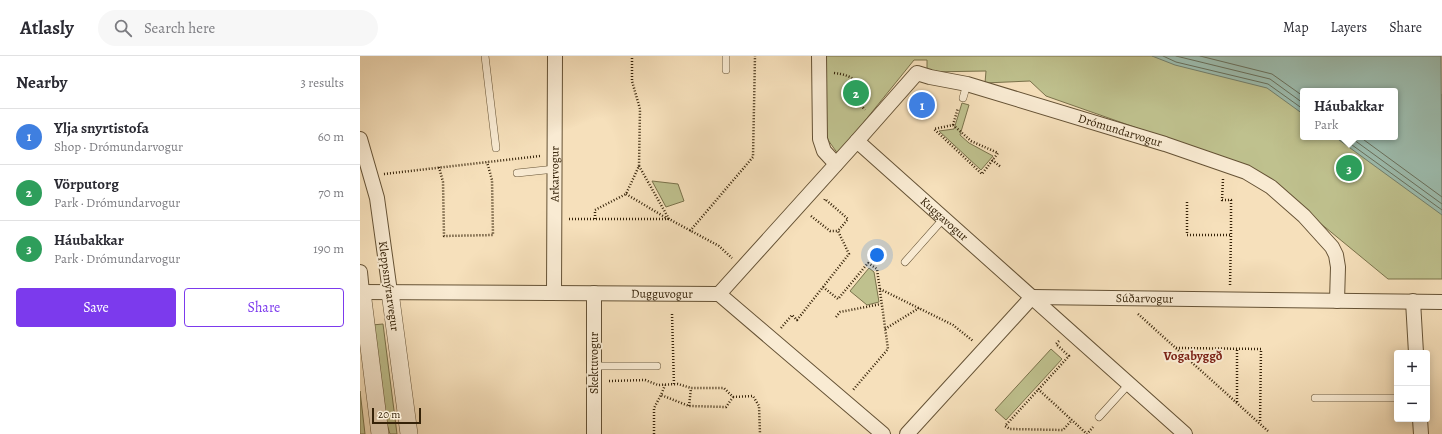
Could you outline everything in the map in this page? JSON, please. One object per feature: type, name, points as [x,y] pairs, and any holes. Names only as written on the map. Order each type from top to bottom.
[{"type":"street","name":"Arkarvogur","points":[[554,293],[555,56]]},
{"type":"street","points":[[819,56],[820,139],[824,151],[836,164]]},
{"type":"street","name":"Drómundarvogur","points":[[857,141],[917,72],[965,91],[1165,144],[1246,172],[1271,187],[1304,216],[1332,247],[1336,256],[1338,266],[1336,301]]},
{"type":"street","name":"Kleppsmýrarvegur","points":[[360,139],[377,198],[409,434]]},
{"type":"street","points":[[857,141],[719,294],[883,434]]},
{"type":"street","name":"Kuggavogur","points":[[857,141],[1185,434]]},
{"type":"street","points":[[360,272],[361,292],[380,434]]},
{"type":"street","points":[[361,292],[390,292]]},
{"type":"street","name":"Dugguvogur","points":[[390,292],[719,294]]},
{"type":"street","name":"Skektuvogur","points":[[594,293],[594,434]]},
{"type":"street","points":[[907,434],[1032,297]]},
{"type":"street","name":"Súðarvogur","points":[[1032,297],[1442,302]]},
{"type":"street","points":[[1413,301],[1416,350]]},
{"type":"street","points":[[360,341],[374,384]]},
{"type":"street","points":[[1420,422],[1421,434]]},
{"type":"lane","points":[[485,56],[496,148]]},
{"type":"lane","points":[[726,56],[726,70]]},
{"type":"lane","points":[[517,172],[554,169]]},
{"type":"lane","points":[[905,262],[944,218]]},
{"type":"lane","points":[[594,366],[657,366]]},
{"type":"lane","points":[[1099,417],[1129,384]]},
{"type":"lane","points":[[1315,398],[1394,398]]},
{"type":"path","points":[[596,219],[595,210],[626,194],[639,166],[640,109],[632,81],[632,56]]},
{"type":"path","points":[[690,230],[754,157],[755,56]]},
{"type":"path","points":[[819,72],[839,73],[856,82],[861,104],[876,120]]},
{"type":"path","points":[[953,124],[958,106]]},
{"type":"path","points":[[953,124],[971,141],[998,153],[982,174],[934,130],[953,124]]},
{"type":"path","points":[[384,174],[555,154]]},
{"type":"path","points":[[992,160],[1001,167]]},
{"type":"path","points":[[439,167],[444,182],[444,236],[493,235],[492,180],[487,162]]},
{"type":"path","points":[[1223,164],[1222,200],[1232,200],[1230,299]]},
{"type":"path","points":[[639,166],[669,219]]},
{"type":"path","points":[[626,194],[719,246],[742,268]]},
{"type":"path","points":[[821,205],[826,199],[848,219],[838,231]]},
{"type":"path","points":[[1187,202],[1187,235],[1231,235]]},
{"type":"path","points":[[798,206],[830,231],[838,231]]},
{"type":"path","points":[[811,216],[816,211]]},
{"type":"path","points":[[554,219],[669,219]]},
{"type":"path","points":[[781,328],[792,315],[797,320],[849,254],[838,231]]},
{"type":"path","points":[[823,287],[838,299],[868,263],[877,269],[888,349],[852,392]]},
{"type":"path","points":[[880,289],[954,325],[984,350]]},
{"type":"path","points":[[836,317],[840,312],[882,304]]},
{"type":"path","points":[[885,329],[919,308]]},
{"type":"path","points":[[672,314],[674,384]]},
{"type":"path","points":[[1143,318],[1268,431]]},
{"type":"path","points":[[1056,344],[1068,356],[1005,426],[1010,429],[1063,430],[1072,420]]},
{"type":"path","points":[[1176,348],[1261,349],[1260,423]]},
{"type":"path","points":[[1237,402],[1238,349]]},
{"type":"path","points":[[608,381],[645,380],[658,385],[674,384],[691,388],[724,388],[733,397],[753,396],[760,406],[760,434]]},
{"type":"path","points":[[654,434],[654,408],[665,385]]},
{"type":"path","points":[[689,406],[691,388]]},
{"type":"path","points":[[1038,390],[1086,434],[1094,426]]},
{"type":"path","points":[[661,395],[689,406],[726,407],[733,397]]},
{"type":"green space","points":[[824,56],[1358,56],[1442,95],[1442,279],[1388,279],[1280,188],[1248,167],[1046,96],[1030,81],[985,83],[986,71],[927,72],[927,60],[914,60],[838,154],[828,140],[826,132]]},
{"type":"green space","points":[[962,103],[969,105],[960,135],[969,143],[993,156],[981,170],[939,131],[954,129]]},
{"type":"green space","points":[[652,181],[678,184],[684,201],[666,207]]},
{"type":"green space","points":[[869,268],[874,272],[879,302],[867,305],[850,291]]},
{"type":"green space","points":[[383,324],[397,434],[390,434],[384,415],[372,325]]},
{"type":"green space","points":[[1051,349],[1062,359],[1006,420],[995,410]]},
{"type":"green space","points":[[360,391],[365,434],[360,434]]},
{"type":"water","points":[[1152,56],[1441,56],[1442,215],[1339,140],[1398,140],[1398,88],[1300,88],[1300,112],[1267,88],[1175,65]]},
{"type":"place","name":"Vörputorg","points":[[856,93]]},
{"type":"place","name":"Ylja snyrtistofa","points":[[922,105]]},
{"type":"place","name":"Háubakkar","points":[[1349,168]]},
{"type":"district","name":"Vogabyggð","points":[[1193,355]]}]
